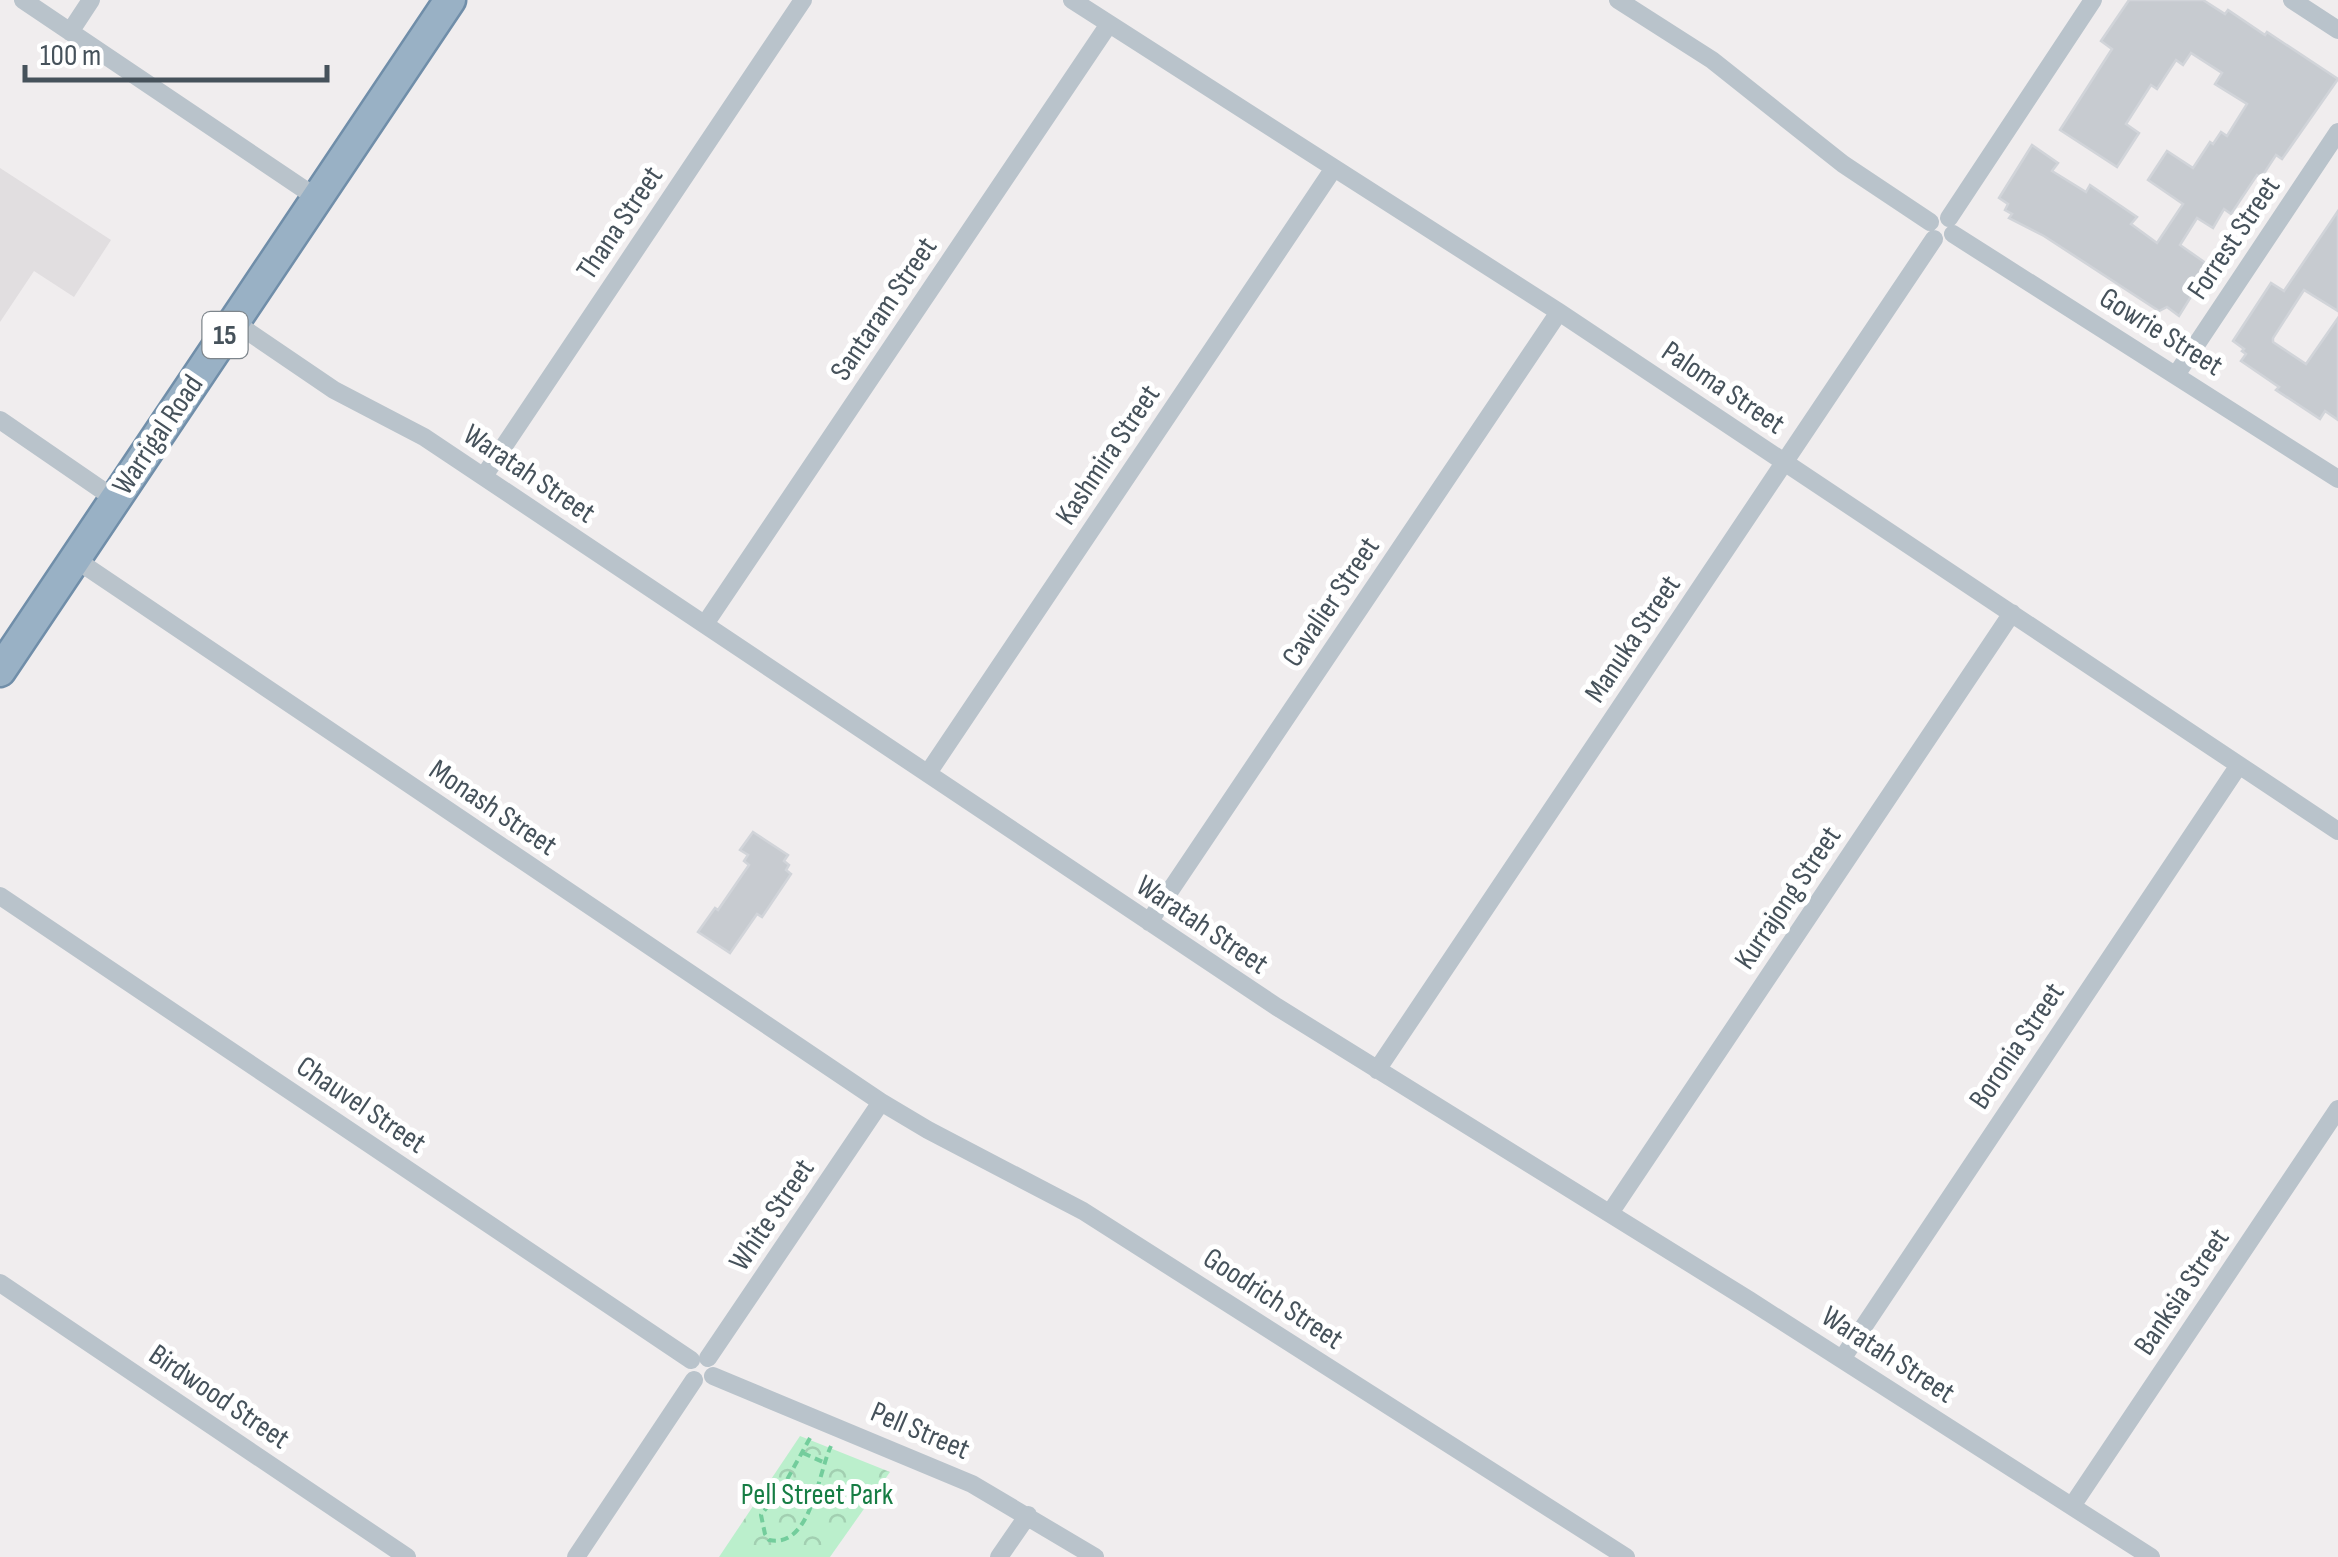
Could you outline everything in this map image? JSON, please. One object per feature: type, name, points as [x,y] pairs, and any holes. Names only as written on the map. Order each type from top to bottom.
[{"type":"highway","name":"Warrigal Road","points":[[0,671],[450,0]]},
{"type":"street","points":[[23,0],[317,198]]},
{"type":"street","points":[[70,32],[91,0]]},
{"type":"street","name":"Thana Street","points":[[484,476],[803,0]]},
{"type":"street","name":"Paloma Street","points":[[1072,0],[1558,312],[2338,830]]},
{"type":"street","name":"Gowrie Street","points":[[1618,0],[1712,60],[1843,164],[2338,479]]},
{"type":"street","name":"Manuka Street","points":[[1378,1070],[2094,0]]},
{"type":"street","points":[[2292,0],[2338,30]]},
{"type":"street","name":"Santaram Street","points":[[705,624],[1109,24]]},
{"type":"street","name":"Forrest Street","points":[[2176,374],[2338,132]]},
{"type":"street","name":"Kashmira Street","points":[[928,773],[1334,168]]},
{"type":"street","name":"Cavalier Street","points":[[1149,922],[1558,312]]},
{"type":"street","name":"Waratah Street","points":[[234,322],[334,390],[410,429],[484,476],[1149,922],[1378,1070],[2151,1557]]},
{"type":"street","points":[[0,420],[116,498]]},
{"type":"street","name":"Monash Street","points":[[75,559],[881,1102]]},
{"type":"street","name":"Kurrajong Street","points":[[1610,1213],[2012,613]]},
{"type":"street","name":"Boronia Street","points":[[1842,1359],[2240,765]]},
{"type":"street","name":"Chauvel Street","points":[[0,896],[704,1365]]},
{"type":"street","name":"White Street","points":[[704,1365],[881,1102]]},
{"type":"street","name":"Goodrich Street","points":[[881,1102],[1083,1211],[1626,1557]]},
{"type":"street","name":"Banksia Street","points":[[2072,1506],[2338,1109]]},
{"type":"street","name":"Birdwood Street","points":[[0,1282],[407,1557]]},
{"type":"street","points":[[576,1557],[694,1380],[704,1383],[704,1365]]},
{"type":"street","name":"Pell Street","points":[[704,1365],[972,1484],[1095,1557]]},
{"type":"street","points":[[999,1557],[1028,1515]]},
{"type":"path","points":[[810,1438],[780,1491],[761,1514],[769,1540],[785,1540],[795,1535],[817,1492],[831,1446]]},
{"type":"path","points":[[803,1453],[823,1462]]},
{"type":"shaded area","points":[[0,168],[111,240],[74,297],[34,271],[0,322]]},
{"type":"green space","name":"Pell Street Park","points":[[800,1436],[890,1472],[830,1557],[719,1557]]},
{"type":"building","points":[[2129,0],[2203,0],[2225,14],[2228,10],[2265,35],[2267,32],[2338,79],[2282,159],[2276,155],[2261,178],[2257,175],[2231,214],[2224,209],[2213,228],[2197,218],[2180,245],[2210,266],[2179,316],[2167,307],[2159,311],[2044,236],[2009,218],[2012,214],[2005,210],[2008,204],[1999,198],[2032,145],[2058,163],[2052,171],[2086,192],[2090,185],[2137,217],[2131,224],[2157,243],[2183,204],[2148,180],[2167,151],[2193,168],[2210,142],[2213,144],[2221,132],[2227,136],[2247,104],[2215,84],[2222,73],[2191,53],[2183,65],[2176,60],[2157,89],[2151,85],[2126,124],[2139,133],[2117,167],[2060,130],[2112,49],[2101,41]]},
{"type":"building","points":[[2338,211],[2338,311],[2304,290],[2273,342],[2306,364],[2338,318],[2338,420],[2325,411],[2320,419],[2276,390],[2279,387],[2241,361],[2246,354],[2244,349],[2233,341],[2271,283],[2284,291]]},
{"type":"building","points":[[753,832],[788,855],[784,861],[791,874],[762,917],[757,914],[730,953],[698,932],[749,865],[744,861],[748,855],[740,850]]}]
